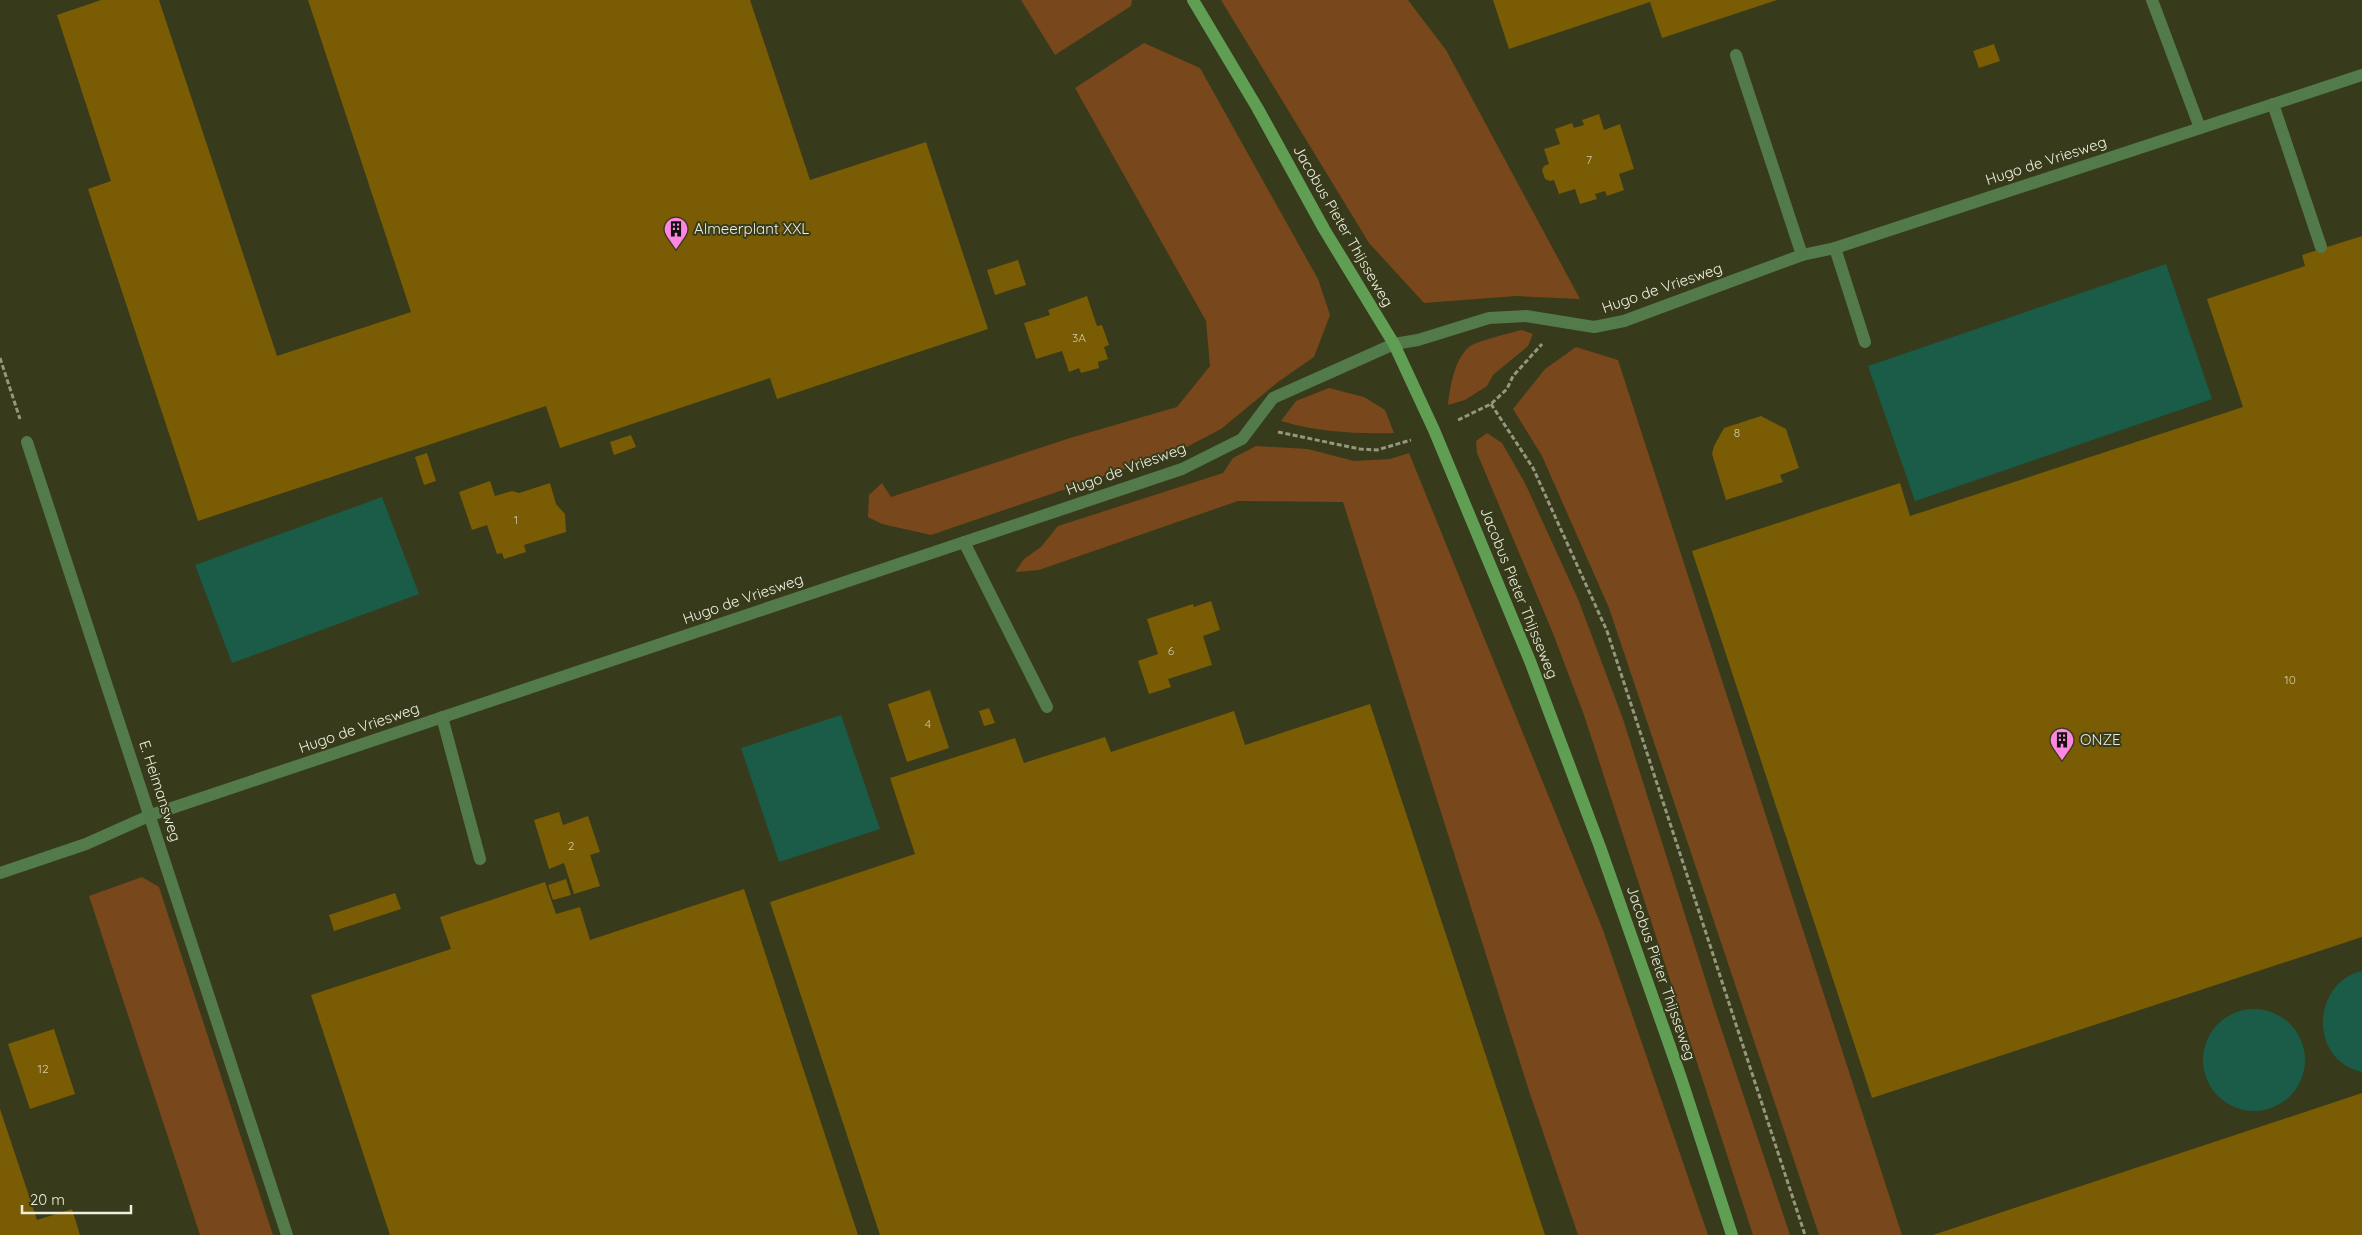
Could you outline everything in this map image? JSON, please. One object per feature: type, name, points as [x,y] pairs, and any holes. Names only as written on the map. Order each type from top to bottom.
[{"type":"street","name":"Jacobus Pieter Thijsseweg","points":[[1193,0],[1258,108],[1324,229],[1394,344],[1434,430],[1530,662],[1600,847],[1681,1078],[1732,1235]]},
{"type":"street","points":[[2152,0],[2200,128]]},
{"type":"street","points":[[1736,55],[1802,255]]},
{"type":"street","name":"Hugo de Vriesweg","points":[[0,873],[86,844],[151,815],[1182,469],[1242,439],[1273,398],[1394,344],[1418,340],[1489,318],[1526,316],[1594,327],[1624,321],[1802,255],[1835,248],[2362,75]]},
{"type":"street","points":[[2273,104],[2321,248]]},
{"type":"street","points":[[1835,248],[1865,342]]},
{"type":"street","name":"E. Heimansweg","points":[[27,442],[151,815],[287,1235]]},
{"type":"street","points":[[964,542],[1047,707]]},
{"type":"street","points":[[442,717],[480,859]]},
{"type":"path","points":[[0,358],[27,442]]},
{"type":"path","points":[[1491,404],[1533,468],[1607,631],[1805,1235]]},
{"type":"shaded area","points":[[1021,0],[1132,0],[1131,6],[1055,55]]},
{"type":"shaded area","points":[[1221,0],[1408,0],[1446,50],[1580,299],[1516,296],[1424,303],[1369,243]]},
{"type":"shaded area","points":[[1144,43],[1200,68],[1318,279],[1330,315],[1314,357],[1278,382],[1221,429],[1183,449],[931,535],[882,524],[868,517],[869,495],[882,483],[891,497],[1070,438],[1177,407],[1210,366],[1206,321],[1075,88]]},
{"type":"shaded area","points":[[2166,264],[2212,399],[1915,501],[1868,366]]},
{"type":"shaded area","points":[[1522,330],[1533,334],[1528,346],[1493,375],[1487,386],[1465,400],[1448,405],[1456,366],[1464,352],[1469,347],[1486,340]]},
{"type":"shaded area","points":[[1576,347],[1618,360],[1902,1235],[1819,1235],[1609,608],[1542,456],[1513,409],[1545,369]]},
{"type":"shaded area","points":[[1329,388],[1364,397],[1385,410],[1394,433],[1337,432],[1281,421],[1296,401]]},
{"type":"shaded area","points":[[1487,433],[1502,443],[1525,483],[1578,599],[1623,719],[1716,1013],[1790,1235],[1753,1235],[1584,715],[1552,631],[1477,453],[1476,441]]},
{"type":"shaded area","points":[[1256,446],[1308,449],[1354,461],[1390,459],[1409,453],[1603,930],[1708,1235],[1578,1235],[1530,1094],[1343,502],[1238,501],[1039,570],[1015,572],[1024,559],[1041,547],[1058,526],[1223,473],[1233,458]]},
{"type":"shaded area","points":[[382,497],[419,594],[232,663],[195,565]]},
{"type":"shaded area","points":[[841,715],[880,829],[779,862],[741,748]]},
{"type":"shaded area","points":[[142,877],[159,887],[273,1235],[200,1235],[89,896]]},
{"type":"shaded area","points":[[2362,971],[2362,1072],[2345,1065],[2332,1053],[2325,1038],[2323,1022],[2326,1005],[2333,990],[2345,978]]},
{"type":"shaded area","points":[[2254,1009],[2264,1010],[2283,1017],[2297,1031],[2304,1050],[2304,1070],[2297,1089],[2283,1103],[2264,1110],[2254,1111],[2244,1110],[2225,1103],[2211,1089],[2204,1070],[2203,1060],[2204,1050],[2211,1031],[2225,1017],[2244,1010]]},
{"type":"building","name":"Almeerplant XXL","points":[[101,0],[159,0],[277,356],[411,312],[308,0],[750,0],[810,180],[926,142],[988,329],[777,399],[770,378],[560,448],[546,406],[198,521],[88,189],[111,181],[57,15]]},
{"type":"building","points":[[1493,0],[1777,0],[1662,38],[1650,2],[1509,49]]},
{"type":"building","points":[[1994,44],[2000,61],[1979,68],[1973,51]]},
{"type":"building","points":[[1599,114],[1604,130],[1620,124],[1634,169],[1619,174],[1624,190],[1607,196],[1605,191],[1595,194],[1597,199],[1580,204],[1575,189],[1559,194],[1554,180],[1545,179],[1542,170],[1544,166],[1549,164],[1544,149],[1560,144],[1555,129],[1572,123],[1574,128],[1584,125],[1582,120]]},
{"type":"building","name":"ONZE","points":[[2362,236],[2362,937],[1872,1098],[1692,551],[1900,483],[1910,516],[2243,407],[2207,299],[2305,266],[2302,255]]},
{"type":"building","points":[[1018,260],[1026,285],[995,295],[987,270]]},
{"type":"building","points":[[1087,296],[1097,326],[1102,325],[1109,345],[1104,347],[1108,359],[1098,362],[1099,368],[1081,373],[1079,368],[1069,372],[1062,351],[1036,359],[1024,323],[1050,315],[1048,310]]},
{"type":"building","points":[[1761,416],[1786,429],[1799,468],[1780,475],[1783,482],[1726,500],[1712,454],[1714,446],[1724,428]]},
{"type":"building","points":[[631,435],[636,447],[614,455],[610,442]]},
{"type":"building","points":[[427,453],[436,481],[424,485],[415,457]]},
{"type":"building","points":[[490,481],[495,496],[512,491],[519,493],[550,483],[556,504],[565,514],[566,532],[524,545],[526,552],[504,559],[502,553],[497,554],[487,525],[472,530],[459,492]]},
{"type":"building","points":[[1211,601],[1220,630],[1203,636],[1212,665],[1168,679],[1171,687],[1149,694],[1138,661],[1158,654],[1147,619],[1193,604],[1194,607]]},
{"type":"building","points":[[930,690],[949,748],[907,762],[888,704]]},
{"type":"building","points":[[1370,704],[1545,1235],[880,1235],[770,902],[915,854],[890,778],[1015,738],[1024,763],[1105,737],[1111,752],[1234,711],[1245,745]]},
{"type":"building","points":[[989,708],[995,723],[984,726],[979,711]]},
{"type":"building","points":[[559,812],[563,825],[588,816],[600,852],[590,855],[600,886],[574,894],[564,863],[549,869],[534,820]]},
{"type":"building","points":[[566,879],[571,895],[553,900],[548,885]]},
{"type":"building","points":[[545,882],[556,914],[580,907],[590,940],[744,889],[858,1235],[390,1235],[311,995],[451,949],[440,917]]},
{"type":"building","points":[[395,893],[401,909],[334,931],[329,915]]},
{"type":"building","points":[[54,1029],[75,1094],[30,1109],[8,1044]]},
{"type":"building","points":[[2362,1093],[2362,1235],[1933,1235]]},
{"type":"building","points":[[0,1109],[37,1220],[72,1209],[80,1235],[0,1235]]},
{"type":"place","name":"Almeerplant XXL","points":[[676,250]]},
{"type":"place","name":"ONZE","points":[[2062,761]]}]
